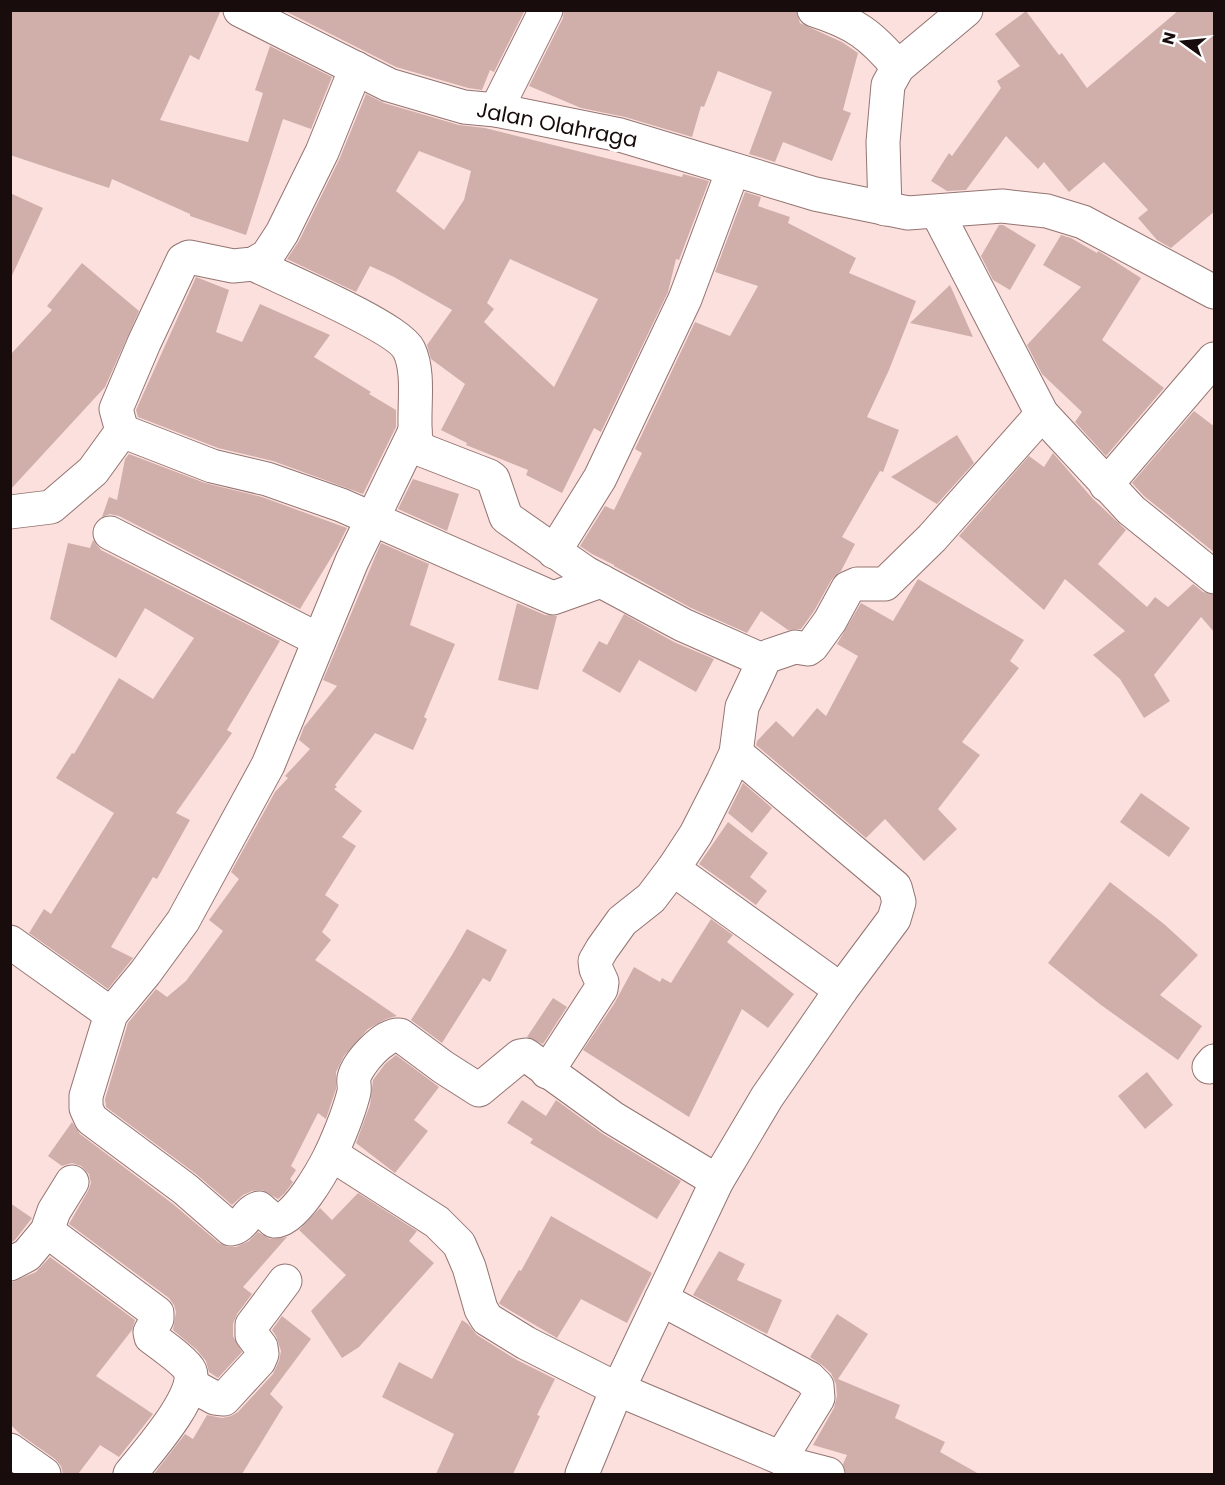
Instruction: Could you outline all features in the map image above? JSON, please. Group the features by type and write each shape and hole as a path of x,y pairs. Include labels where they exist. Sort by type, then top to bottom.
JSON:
{"street":[{"name":"Jalan Olahraga","path":"240,10 389,85 464,107 496,110 620,135 815,194 885,209 908,213 1002,206 1047,211 1083,222 1215,292"},
{"path":"496,110 546,10"},
{"path":"814,10 854,26 876,42 898,67"},
{"path":"885,209 884,120 888,85 898,67 966,10"},
{"path":"123,430 116,409 183,260 189,257 233,266 253,264 267,256 282,233 322,152 356,68"},
{"path":"554,552 600,478 685,299 733,170"},
{"path":"937,212 966,273 1042,414 1131,510 1215,577"},
{"path":"253,264 394,334 408,348 414,365 416,441 422,450 493,479 506,517 554,552 601,581 683,625 760,659 795,647 808,649 830,621 848,588 856,584 885,584 932,538 1042,414"},
{"path":"1106,484 1215,359"},
{"path":"10,512 51,507 93,471 123,430"},
{"path":"123,430 213,465 267,479 372,518 554,598 601,581"},
{"path":"415,430 372,518 268,765 183,921 111,1014 86,1096 88,1113 91,1119 185,1189 231,1229 242,1225 251,1211 259,1208 274,1221 280,1221 296,1208 317,1180 332,1154 352,1099 354,1076 374,1048 390,1035 400,1035 479,1090 523,1054 613,1118 717,1181"},
{"path":"110,533 319,640"},
{"path":"548,1072 601,989 602,982 595,961 602,949 622,921 651,898 673,869 700,826 736,753 742,707 762,664 760,659"},
{"path":"582,1474 617,1389 717,1181 767,1097 841,990 894,919 899,902 895,887 736,753"},
{"path":"673,869 841,990"},
{"path":"10,942 111,1014"},
{"path":"332,1154 437,1222 459,1244 469,1267 481,1309 487,1320 526,1343 617,1389 789,1466 828,1474"},
{"path":"10,1264 27,1255 47,1231 54,1211 72,1182"},
{"path":"47,1231 156,1313 157,1319 150,1332 151,1337 190,1369 192,1379 186,1399 130,1474"},
{"path":"191,1385 214,1398 224,1399 245,1378 262,1354 261,1347 252,1335 252,1325 285,1281"},
{"path":"661,1299 809,1378 817,1386 818,1398 789,1466"},
{"path":"10,1450 44,1474"}],"building":[{"path":"10,10 221,10 199,60 190,55 160,120 248,142 263,93 255,90 270,46 332,77 311,129 283,119 246,235 190,216 190,214 112,179 109,188 10,155"},
{"path":"283,10 525,10 494,72 490,70 482,90 396,67"},
{"path":"564,10 796,10 800,23 842,42 858,53 843,110 851,113 832,161 783,142 775,162 749,154 772,92 718,71 704,107 701,106 692,137 625,117 581,108 529,86 563,18"},
{"path":"1179,10 1215,10 1215,211 1171,248 1157,240 1138,218 1148,210 1104,162 1069,192 1044,162 1038,169 1006,136 966,190 947,191 931,181 949,153 952,156 1001,88 997,81 1020,66 995,34 1026,11 1059,55 1062,53 1087,88"},
{"path":"366,94 384,103 459,125 485,128 682,177 683,174 709,181 679,260 676,259 668,292 601,432 594,428 562,493 526,475 528,470 466,445 467,443 441,430 465,384 431,359 427,345 452,310 370,266 356,292 287,259 299,241 339,160","holes":["419,151 471,171 464,200 444,230 396,191","510,259 598,299 554,387 484,322 494,309 487,303"]},
{"path":"745,192 761,197 758,206 790,217 788,223 856,258 849,273 916,301 889,370 867,417 899,430 883,472 880,471 842,537 855,544 841,571 832,579 801,629 788,630 761,611 747,633 691,608 580,546 605,506 614,510 642,453 635,449 695,322 730,336 758,286 715,272"},
{"path":"10,193 43,208 10,280"},
{"path":"999,225 1003,225 1036,245 1010,290 993,280 981,256"},
{"path":"1061,235 1097,253 1098,251 1141,278 1102,340 1164,388 1106,456 1075,422 1082,412 1042,374 1027,345 1081,287 1043,265"},
{"path":"82,263 139,311 105,387 10,490 10,355 52,310 47,306"},
{"path":"196,277 229,290 216,332 242,342 260,304 330,335 314,357 396,410 396,427 363,494 273,461 218,448 138,417 136,410"},
{"path":"950,285 973,337 910,323"},
{"path":"1194,411 1215,427 1215,553 1144,496 1132,483"},
{"path":"957,435 974,463 937,504 891,477"},
{"path":"1053,453 1093,499 1126,530 1098,564 1147,607 1155,597 1168,607 1193,584 1203,592 1215,595 1215,633 1201,617 1154,675 1170,701 1144,718 1120,679 1093,655 1125,631 1065,579 1044,610 959,536 1029,456 1044,467"},
{"path":"129,454 205,483 262,497 347,528 300,609 119,516 110,514 102,517 109,497 117,500 125,459"},
{"path":"413,479 459,494 447,531 398,509"},
{"path":"93,540 101,550 280,641 227,730 232,733 176,813 190,820 157,879 153,877 111,947 133,958 108,989 29,933 44,909 51,914 114,813 56,778 72,753 74,754 119,678 153,699 194,638 145,608 116,658 50,619 68,543 90,548"},
{"path":"381,543 429,564 410,625 455,644 424,717 427,719 413,750 375,733 335,785 337,787 334,789 362,811 342,837 356,846 325,895 339,905 322,932 331,940 315,960 397,1016 368,1029 344,1056 336,1072 336,1089 326,1119 318,1113 291,1166 296,1170 290,1179 293,1182 285,1193 278,1199 262,1190 252,1191 243,1195 232,1205 196,1174 106,1107 105,1099 128,1023 156,989 167,997 186,981 223,931 209,920 239,879 231,872 275,792 288,778 285,776 310,749 299,740 304,727 337,686 323,680"},
{"path":"918,579 1024,640 1010,661 1019,668 962,742 980,755 938,809 957,829 924,861 885,819 866,838 756,745 776,721 793,737 817,708 826,716 858,656 837,644 861,603 893,621"},
{"path":"517,603 545,615 557,616 538,690 498,680"},
{"path":"624,614 674,642 714,659 696,692 639,660 620,693 582,671 599,641 607,645"},
{"path":"743,783 772,808 752,833 728,813"},
{"path":"1141,793 1190,828 1169,857 1120,822"},
{"path":"728,822 768,853 750,877 767,891 756,905 699,864"},
{"path":"1110,882 1164,924 1198,955 1160,995 1202,1026 1178,1060 1101,1005 1048,963"},
{"path":"711,919 733,935 727,942 794,994 768,1028 742,1009 689,1117 583,1050 614,1004 634,967 660,982 662,978 671,983"},
{"path":"467,929 507,950 490,982 483,978 442,1043 411,1020"},
{"path":"553,998 567,1007 543,1044 527,1037"},
{"path":"396,1055 439,1087 414,1120 428,1131 395,1173 356,1143 370,1105 373,1080 385,1064"},
{"path":"1147,1072 1173,1105 1145,1129 1118,1096"},
{"path":"522,1100 546,1116 556,1100 603,1134 681,1181 657,1219 530,1143 533,1139 507,1123"},
{"path":"72,1122 80,1134 173,1204 219,1243 228,1247 236,1247 249,1241 258,1232 270,1239 287,1237 243,1287 252,1294 237,1314 233,1324 233,1336 242,1352 218,1378 209,1372 206,1361 197,1350 173,1330 176,1312 169,1298 69,1224 88,1191 91,1183 89,1174 81,1166 72,1163 62,1166 48,1156"},
{"path":"358,1193 417,1231 409,1241 434,1263 359,1347 342,1358 311,1311 346,1275 299,1230 320,1208 332,1220"},
{"path":"10,1203 32,1218 10,1243"},
{"path":"551,1216 652,1273 627,1323 581,1299 557,1338 499,1303 519,1270 521,1271"},
{"path":"719,1251 745,1264 737,1280 782,1300 767,1334 693,1295"},
{"path":"50,1257 135,1320 132,1330 96,1376 153,1414 119,1457 100,1445 78,1474 63,1474 61,1466 55,1459 21,1435 10,1424 10,1283 36,1272"},
{"path":"837,1314 868,1334 838,1379 900,1405 895,1418 945,1442 940,1452 979,1474 846,1474 843,1464 847,1455 813,1445 834,1408 837,1396 836,1384 831,1373 810,1357"},
{"path":"282,1316 311,1339 270,1394 283,1407 242,1474 154,1474 185,1434 193,1439 207,1415 222,1418 238,1412 273,1374 281,1351 272,1330"},
{"path":"462,1320 477,1335 517,1360 555,1379 537,1415 540,1416 513,1474 436,1474 454,1434 382,1397 399,1362 432,1379"}]}
